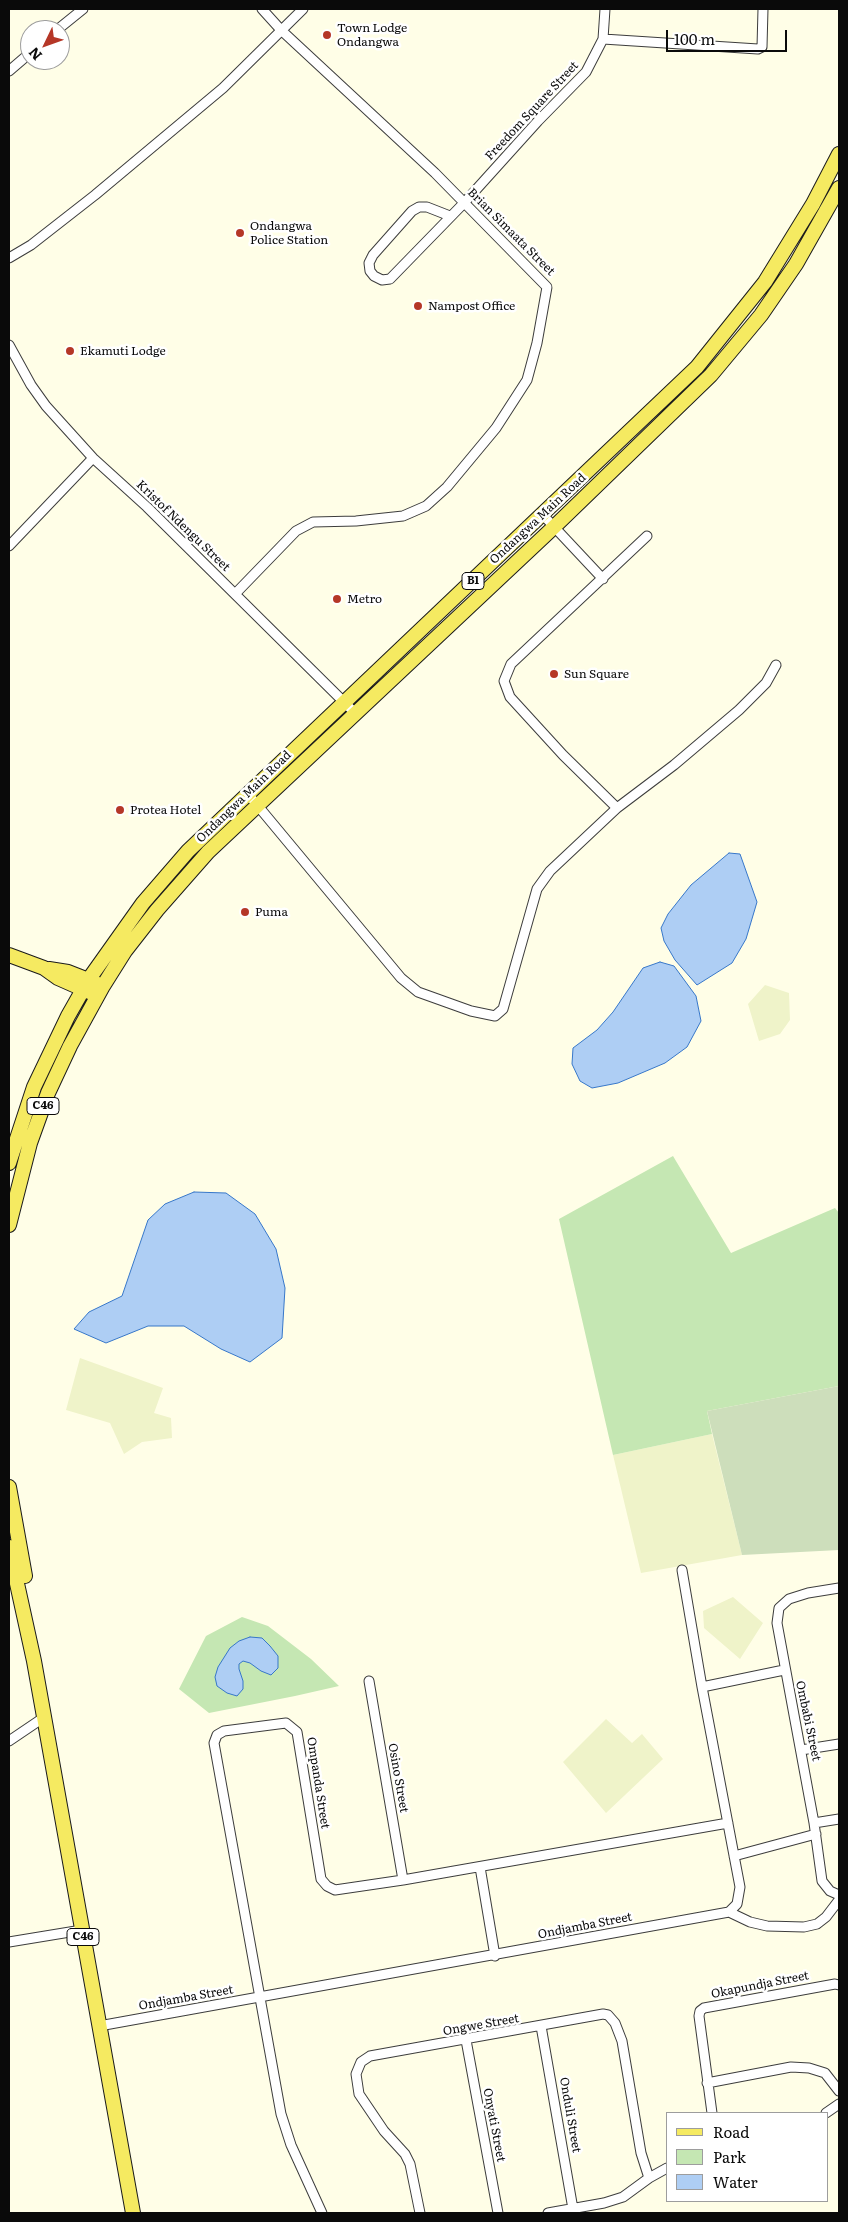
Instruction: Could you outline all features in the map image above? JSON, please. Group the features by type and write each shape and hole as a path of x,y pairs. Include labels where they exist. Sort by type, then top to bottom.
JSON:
{"main road":[{"name":"Ondangwa Main Road","path":"86,984 119,935 188,851 669,395 718,343 765,282 814,204 839,154"},
{"name":"Ondangwa Main Road","path":"100,991 125,952 179,884 258,805 554,528 704,382 761,315 796,264 839,188"},
{"path":"9,955 44,968 68,972 100,991"},
{"name":"C46","path":"9,1163 34,1087 52,1048 86,984"},
{"name":"C46","path":"9,1225 30,1143 48,1093 70,1046 100,991"},
{"name":"C46","path":"9,1487 12,1543 133,2213"}],"street":[{"path":"69,20 83,9"},
{"name":"Brian Simaata Street","path":"235,594 296,531 313,522 356,521 402,516 426,506 447,487 496,428 527,380 537,342 547,287 464,203 370,112 281,30 262,9"},
{"path":"9,258 31,244 95,195 223,88 302,9"},
{"name":"Freedom Square Street","path":"450,216 427,207 419,207 412,211 368,263 370,271 374,276 382,280 390,279 464,203 538,121 586,72 602,39 605,9"},
{"path":"602,39 758,49 762,47 763,9"},
{"path":"9,71 20,62"},
{"path":"9,252 31,244"},
{"name":"Kristof Ndengu Street","path":"9,345 31,385 46,406 93,458 147,507 355,713"},
{"path":"9,546 93,458"},
{"path":"542,515 603,579"},
{"path":"617,808 510,697 504,681 511,664 647,536"},
{"path":"248,794 401,978 418,992 471,1011 495,1016 503,1009 537,889 550,871 617,808 674,765 739,710 766,683 776,664"},
{"path":"682,1570 740,1887 737,1904 730,1912 750,1922 767,1926 804,1927 817,1924 826,1918 839,1900"},
{"name":"Ombabi Street","path":"839,1588 808,1593 789,1599 779,1608 777,1623 784,1670 816,1834 822,1881 830,1891 839,1896"},
{"path":"702,1687 784,1670"},
{"name":"Osino Street","path":"368,1681 402,1880"},
{"path":"9,1741 44,1718"},
{"name":"Ompanda Street","path":"322,2213 286,2130 259,1998 214,1743 217,1735 224,1731 286,1723 297,1732 322,1879 335,1890 480,1867 728,1823"},
{"path":"801,1750 839,1744"},
{"path":"814,1823 839,1819"},
{"path":"734,1856 816,1834"},
{"path":"480,1867 495,1956"},
{"name":"Ondjamba Street","path":"99,2026 495,1956 730,1912"},
{"path":"9,1942 82,1930"},
{"name":"Okapundja Street","path":"712,2112 698,2016 700,2011 704,2008 835,1984 839,1985"},
{"name":"Ongwe Street","path":"420,2213 410,2164 405,2154 384,2132 359,2094 356,2086 357,2068 365,2058 603,2014 608,2015 615,2022 622,2041 641,2153 649,2178"},
{"name":"Onduli Street","path":"541,2026 573,2209"},
{"name":"Onyati Street","path":"466,2040 498,2213"},
{"path":"708,2083 791,2067 809,2068 825,2073 839,2091"},
{"path":"827,2112 839,2104"},
{"path":"548,2213 623,2197 649,2178 666,2169"}],"green space":[{"path":"765,985 789,993 790,1020 780,1034 759,1041 748,1004"},
{"path":"673,1156 731,1253 835,1208 839,1213 839,1386 707,1411 712,1434 613,1455 559,1219"},
{"path":"80,1358 163,1388 154,1413 171,1418 172,1438 142,1442 124,1454 110,1423 66,1410"},
{"path":"839,1386 839,1550 742,1555 707,1411"},
{"path":"712,1434 742,1555 641,1573 613,1455"},
{"path":"733,1597 763,1623 740,1659 704,1628 703,1611"},
{"path":"242,1617 268,1626 311,1659 339,1686 209,1713 179,1689 206,1636"},
{"path":"606,1719 632,1743 642,1734 663,1759 606,1813 563,1762"}],"water":[{"path":"729,853 740,854 757,902 746,939 732,963 697,985 675,960 664,941 661,928 668,914 691,885"},
{"path":"660,962 674,966 696,996 701,1021 687,1047 665,1063 618,1083 592,1088 580,1081 572,1064 573,1048 597,1030 613,1012 643,968"},
{"path":"194,1192 226,1193 255,1214 276,1249 285,1288 282,1338 250,1362 221,1349 184,1326 148,1326 106,1343 74,1329 89,1312 122,1296 148,1220 165,1204"},
{"path":"250,1637 262,1638 270,1646 278,1656 278,1668 271,1675 243,1661 239,1664 239,1669 243,1681 243,1689 237,1696 227,1693 217,1686 215,1677 218,1667 230,1648 239,1641"}],"place":[{"name":"Town Lodge Ondangwa","path":"327,35"},
{"name":"Ondangwa Police Station","path":"240,233"},
{"name":"Nampost Office","path":"418,306"},
{"name":"Ekamuti Lodge","path":"70,351"},
{"name":"Metro","path":"337,599"},
{"name":"Sun Square","path":"554,674"},
{"name":"Protea Hotel","path":"120,810"},
{"name":"Puma","path":"245,912"}]}
